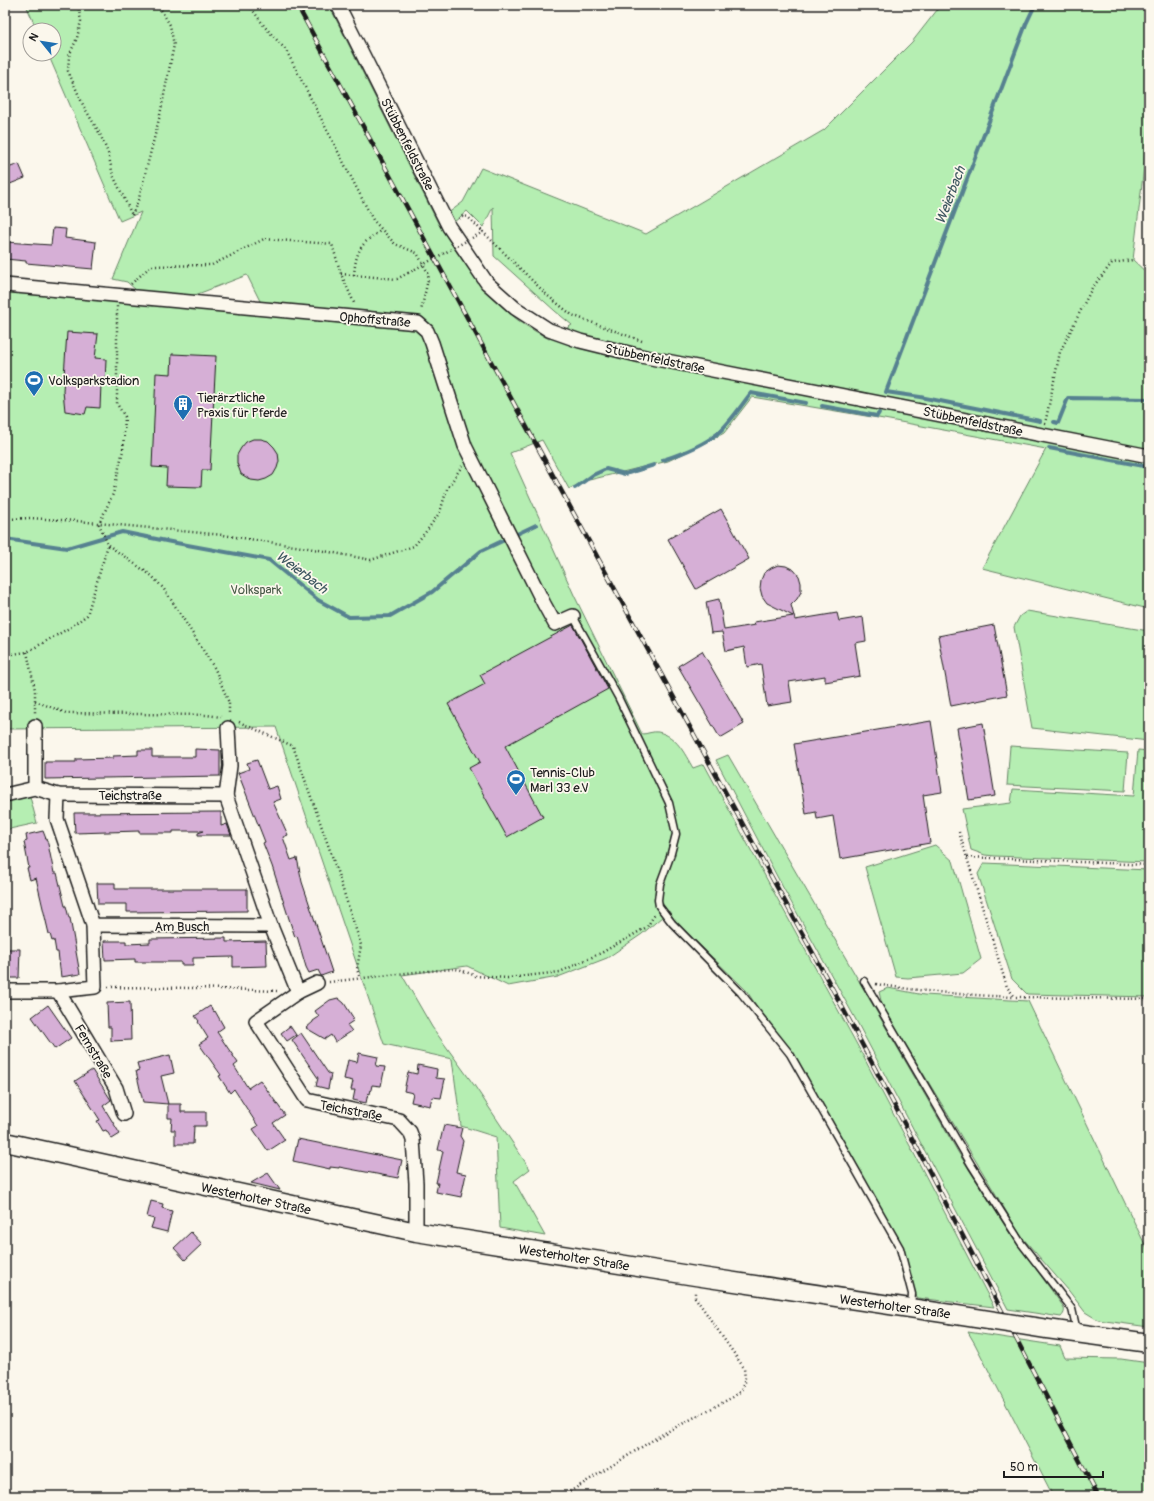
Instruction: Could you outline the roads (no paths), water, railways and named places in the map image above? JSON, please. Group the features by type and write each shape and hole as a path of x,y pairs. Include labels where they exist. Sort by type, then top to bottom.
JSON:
{"main road":[{"name":"Westerholter Straße","path":"5,1142 416,1232 695,1276 1149,1343"}],"street":[{"name":"Stübbenfeldstraße","path":"338,5 449,227 487,283 515,308 549,330 580,341 641,356 1149,456"},
{"name":"Ophoffstraße","path":"5,285 195,304 418,323 427,331 432,343 465,446 470,453 544,604 555,624 573,616"},
{"path":"229,723 230,766 226,796 271,926 298,992"},
{"path":"5,795 35,788 35,726"},
{"name":"Teichstraße","path":"35,788 58,795 226,796"},
{"path":"5,991 58,991 95,987 93,925 57,819 58,795"},
{"name":"Am Busch","path":"93,925 271,926"},
{"name":"Teichstraße","path":"317,983 298,992 256,1021 307,1100 399,1120 410,1132 413,1140 416,1183 416,1232"},
{"name":"Femstraße","path":"58,991 116,1088 124,1114"}],"lane":[{"path":"573,616 618,697 669,803 676,834 670,857 660,884 658,900 660,906 672,923 741,993 790,1054 900,1248 912,1294 911,1308"},
{"path":"864,981 972,1166 1017,1236 1072,1309 1077,1332"}],"waterway":[{"name":"Weierbach","path":"1035,5 1026,24 886,392 920,397 1040,421"},
{"name":"Weierbach","path":"663,460 698,446 717,434 731,420 751,393 806,403"},
{"path":"1054,422 1058,423 1068,398 1149,399"},
{"name":"Weierbach","path":"822,406 877,416 879,413"},
{"path":"1049,448 1149,467"},
{"name":"Weierbach","path":"575,488 593,475 606,469 625,474 654,465"},
{"name":"Weierbach","path":"5,539 67,548 122,532 269,560 318,600 349,617 390,616 432,592 481,551 536,525"}],"railway":[{"path":"297,5 839,1001 1098,1496"}],"place":[{"name":"Volksparkstadion","path":"34,397"},
{"name":"Tierärztliche Praxis für Pferde","path":"183,421"},
{"name":"Tennis-Club Marl 33 e.V","path":"516,796"}],"park label":[{"name":"Volkspark","path":"256,589"}]}
